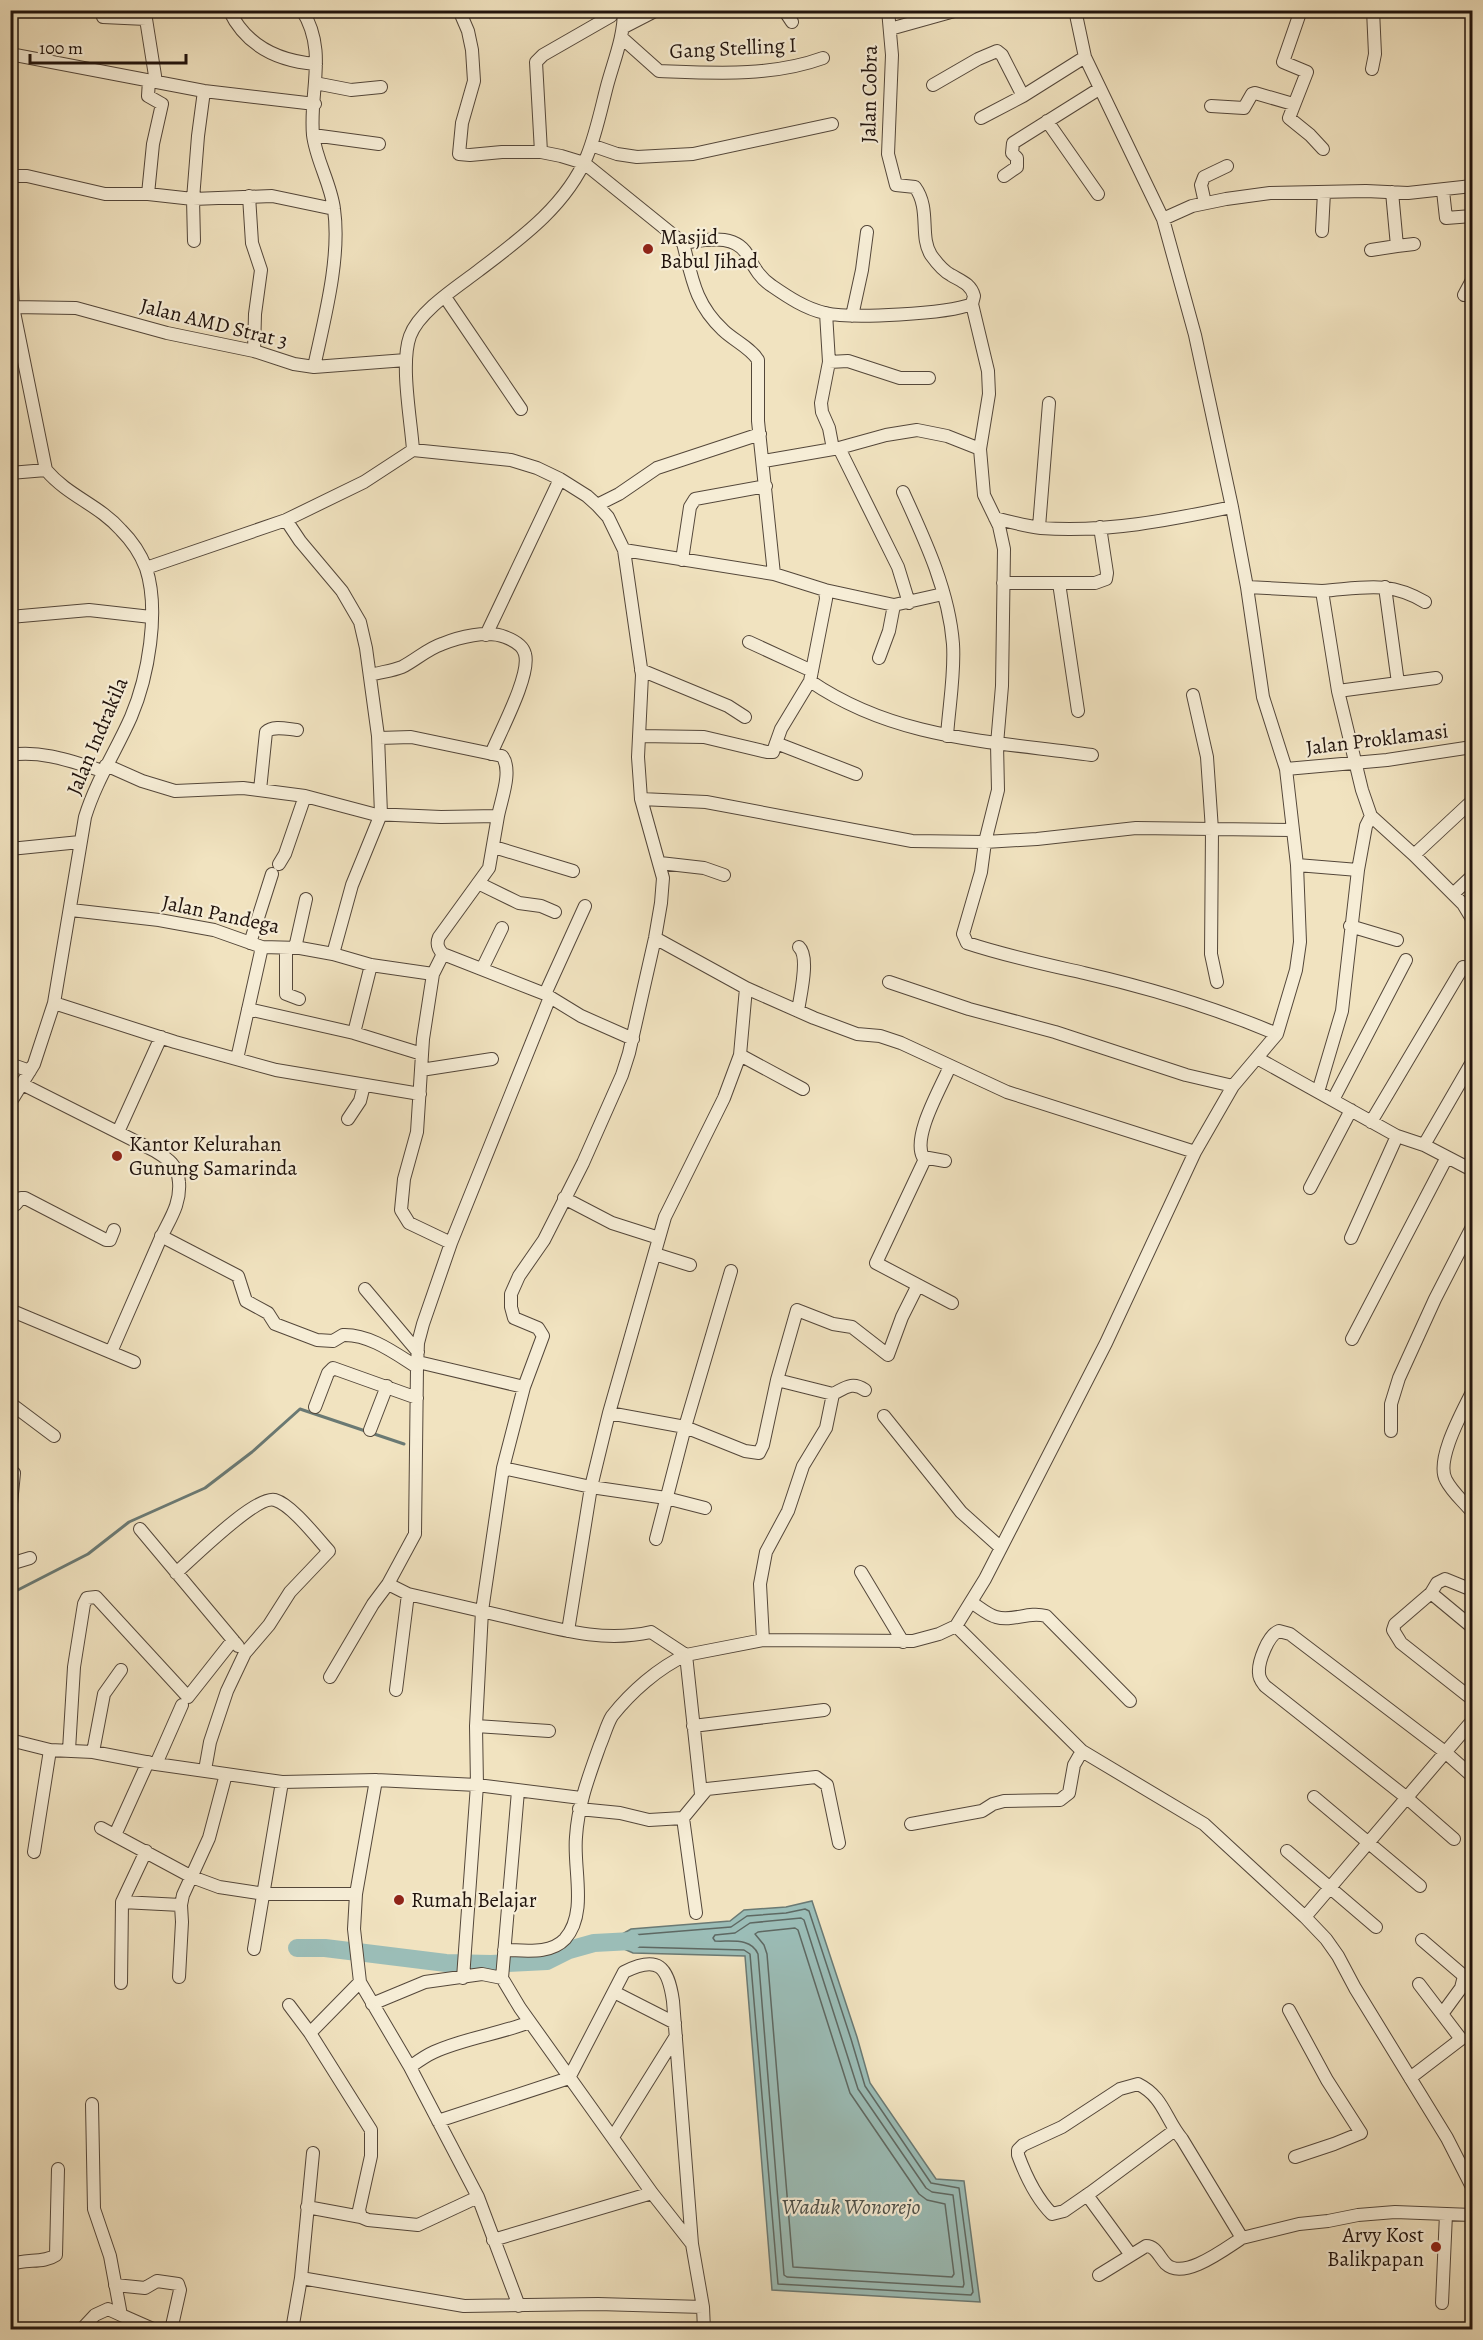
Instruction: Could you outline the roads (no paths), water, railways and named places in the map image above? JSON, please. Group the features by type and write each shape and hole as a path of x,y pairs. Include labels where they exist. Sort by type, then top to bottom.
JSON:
{"street":[{"path":"10,22 11,10"},
{"path":"100,10 103,17 146,19 153,81 148,96 162,104 153,144 147,195"},
{"path":"229,10 237,25 252,42 264,50 289,60 316,64"},
{"path":"302,10 311,24 314,35 316,64 313,135 334,209 331,283 314,367"},
{"path":"459,10 468,31 474,81 462,123 459,154 541,152 584,164 683,243 694,288 703,308 721,329 758,360 760,434 774,574"},
{"path":"413,450 406,360 409,338 416,325 445,297 537,224 564,196 584,164 591,145 623,32 624,10"},
{"path":"623,32 657,10"},
{"path":"784,10 792,22"},
{"name":"Jalan Cobra","path":"888,10 892,55 887,132 888,154 896,185 915,187 922,197 929,252 944,270 967,284 973,292 972,304"},
{"path":"890,29 958,10"},
{"path":"504,1952 544,1950 563,1941 573,1927 577,1914 575,1838 580,1803 611,1718 634,1692 676,1660 686,1655 764,1640 903,1642 939,1634 956,1626 971,1602 1106,1343 1195,1152 1233,1086 1277,1034 1296,970 1300,942 1297,865 1286,769 1263,697 1247,587 1232,507 1195,335 1163,219 1085,57 1075,10"},
{"path":"1301,10 1283,60 1284,64 1307,72 1289,115 1290,121 1310,135 1323,149"},
{"path":"1372,69 1376,54 1373,10"},
{"path":"541,152 536,62 543,55 608,13 623,32"},
{"name":"Gang Stelling I","path":"623,32 659,71 710,72 778,69 800,67 823,58"},
{"path":"933,85 978,59 998,51 1023,96"},
{"path":"10,54 204,91 315,104"},
{"path":"981,118 1023,96 1085,57"},
{"path":"315,83 351,90 381,87"},
{"path":"1004,176 1017,167 1017,158 1012,153 1013,143 1099,89"},
{"path":"194,241 193,199 204,91"},
{"path":"1211,105 1244,108 1252,94 1255,93 1293,104"},
{"path":"1047,121 1098,194"},
{"path":"591,145 617,154 638,157 693,154 832,124"},
{"path":"313,135 379,144"},
{"path":"1205,203 1202,180 1227,166"},
{"path":"10,176 27,177 105,194 193,199 249,196 291,199 334,209"},
{"path":"1163,219 1192,206 1270,193 1392,192 1408,194 1473,186"},
{"path":"1443,191 1446,218 1473,216"},
{"path":"1322,231 1324,192"},
{"path":"1392,192 1397,246"},
{"path":"249,196 252,243 261,270 255,314 254,351"},
{"path":"852,315 862,270 867,232"},
{"path":"683,243 714,239 735,243 742,248 757,272 770,285 807,307 826,313 852,315 910,313 972,304 988,371 989,394 980,449 984,499 1004,541 1002,686 997,744 998,790 985,842 981,872 963,934 967,944 1033,963 1154,992 1248,1021 1277,1034"},
{"path":"10,240 13,310 46,470 10,473"},
{"path":"1371,250 1414,244"},
{"path":"1464,295 1473,280"},
{"path":"445,297 521,409"},
{"name":"Jalan AMD Strat 3","path":"13,310 76,308 166,333 254,351 294,364 314,367 406,360"},
{"path":"826,313 829,362 821,403 822,412 836,448 898,567 909,603"},
{"path":"829,362 848,361 900,378 929,378"},
{"path":"1039,527 1049,403"},
{"path":"764,460 836,448 886,435 917,430 947,436 980,449"},
{"path":"597,505 619,494 657,468 760,434"},
{"path":"146,568 286,520 364,482 413,450 511,460 537,468 560,479 597,505 608,517 624,550 641,670 638,757 641,799 663,878 655,938 633,1039 622,1075 583,1163 544,1240 519,1276 510,1297 514,1318 538,1329 543,1336 524,1387 503,1468 482,1611 477,1785 463,1977"},
{"name":"Jalan Indrakila","path":"10,1103 30,1071 44,1038 54,1002 71,910 80,842 92,796 139,696 150,642 152,617 146,568 122,530 102,513 58,484 46,470"},
{"path":"486,635 560,479"},
{"path":"682,560 690,507 695,499 766,486"},
{"path":"903,492 931,552 943,594 953,645 947,736"},
{"path":"995,518 1039,527 1100,527 1171,520 1232,507"},
{"path":"286,520 351,604 360,622 371,675 379,738 381,814 352,885 333,954"},
{"path":"1003,583 1095,583 1106,579 1100,527"},
{"path":"624,550 774,574 825,590 894,605 943,594"},
{"path":"1059,583 1078,711"},
{"path":"1247,587 1322,591 1397,588 1425,602"},
{"path":"1385,587 1398,683"},
{"path":"639,736 704,736 773,753 781,729 811,676 826,599 825,590"},
{"path":"1322,591 1338,691 1355,763 1371,816 1463,904 1473,919"},
{"path":"879,658 889,631 894,605"},
{"path":"10,617 89,610 152,617"},
{"path":"371,675 403,666 445,642 500,635 518,644 525,653 523,681 491,754"},
{"path":"748,642 811,676 834,698 869,714 916,730 997,744 1092,755"},
{"path":"641,670 728,706 745,717"},
{"path":"1338,691 1436,678"},
{"path":"1193,696 1207,757 1212,830 1211,954 1217,982"},
{"path":"260,790 266,732 275,728 297,730"},
{"path":"379,738 411,737 502,756 506,764 489,868 439,937 437,944 439,950 443,954 547,995 581,1016 633,1039"},
{"path":"776,744 856,774"},
{"name":"Jalan Proklamasi","path":"1286,769 1355,763 1473,747"},
{"path":"10,756 24,753 38,754 104,768 175,791 243,788 305,796 373,814 441,817 498,816"},
{"path":"249,943 275,869 285,854 305,796"},
{"path":"641,799 705,802 912,842 1037,839 1136,828 1293,830"},
{"path":"1414,855 1473,801"},
{"path":"1318,1092 1342,1011 1358,870 1366,826 1371,816"},
{"path":"10,849 80,842"},
{"path":"494,847 573,871"},
{"path":"660,863 705,868 724,875"},
{"path":"1297,865 1358,870"},
{"path":"1453,894 1473,876"},
{"path":"478,883 519,903 541,906 555,912"},
{"path":"299,999 286,994 291,948 306,899"},
{"path":"330,1677 373,1604 388,1584 415,1534 418,1360 423,1324 547,995 585,906"},
{"name":"Jalan Pandega","path":"71,910 159,920 214,930 262,946 333,954 371,965 433,974"},
{"path":"1350,926 1397,940"},
{"path":"482,969 502,928"},
{"path":"655,938 746,988 798,1011 857,1034 880,1036 901,1042 1007,1092 1195,1152"},
{"path":"237,1059 262,946"},
{"path":"798,1011 805,960 799,947"},
{"path":"443,954 433,974 422,1053 417,1132 404,1179 401,1210 409,1223 452,1243"},
{"path":"1333,1100 1406,960"},
{"path":"354,1033 371,965"},
{"path":"1371,1122 1463,967"},
{"path":"889,982 969,1009 1055,1032 1186,1075 1233,1086"},
{"path":"568,1631 591,1487 609,1413 665,1217 724,1098 740,1055 746,988"},
{"path":"54,1002 161,1037 276,1070 420,1094"},
{"path":"248,1009 354,1033 422,1053"},
{"path":"118,1132 161,1037"},
{"path":"740,1055 803,1089"},
{"path":"1257,1058 1397,1136 1472,1169"},
{"path":"421,1070 492,1059"},
{"path":"1424,1146 1473,1062"},
{"path":"10,1064 30,1071"},
{"path":"925,1159 920,1150 920,1140 950,1066"},
{"path":"22,1084 155,1151 169,1159 176,1167 179,1182 174,1214 161,1236 111,1352"},
{"path":"348,1119 360,1101 364,1084"},
{"path":"1310,1188 1351,1110"},
{"path":"1351,1238 1397,1136"},
{"path":"1352,1339 1447,1157"},
{"path":"925,1159 945,1161"},
{"path":"925,1159 876,1263 952,1303"},
{"path":"10,1204 15,1205 21,1198 26,1198 106,1240 110,1240 114,1230"},
{"path":"564,1198 612,1223 659,1238"},
{"path":"1391,1431 1391,1404 1403,1368 1435,1299 1473,1227"},
{"path":"161,1236 238,1276 246,1301 268,1313 275,1324 327,1342 343,1335 357,1336 418,1360 524,1387"},
{"path":"655,1254 690,1265"},
{"path":"656,1539 685,1427 731,1271"},
{"path":"609,1413 685,1427 745,1450 759,1453 763,1445 777,1380 797,1310 833,1324 852,1327 888,1355 902,1317 918,1285"},
{"path":"365,1289 418,1360"},
{"path":"10,1310 134,1362"},
{"path":"315,1407 328,1373 333,1368 417,1398"},
{"path":"777,1380 833,1394 852,1385 858,1385 865,1390"},
{"path":"370,1430 387,1386"},
{"path":"1473,1392 1446,1450 1443,1464 1444,1478 1473,1512"},
{"path":"764,1640 760,1584 766,1552 789,1511 803,1466 826,1428 833,1394"},
{"path":"10,1403 54,1436"},
{"path":"1464,1410 1473,1420"},
{"path":"884,1416 961,1512 1000,1547"},
{"path":"503,1468 591,1487 666,1498 705,1508"},
{"path":"10,1514 14,1473"},
{"path":"176,1573 241,1516 269,1499 277,1500 301,1519 329,1551 290,1592 270,1625 245,1653 227,1691 213,1732 205,1770"},
{"path":"140,1529 245,1653"},
{"path":"10,1564 30,1558"},
{"path":"861,1572 903,1642"},
{"path":"1473,1590 1444,1579 1395,1624 1393,1630 1401,1643 1473,1699"},
{"path":"388,1584 408,1594 568,1631 604,1637 630,1637 651,1632 686,1655"},
{"path":"1431,1593 1473,1627"},
{"path":"396,1690 408,1594"},
{"path":"69,1750 74,1667 84,1604 87,1598 96,1598 188,1697 233,1640"},
{"path":"971,1602 994,1617 1006,1618 1035,1613 1046,1616 1130,1701"},
{"path":"956,1626 1082,1751 1204,1824 1305,1917 1338,1956 1354,1988 1447,2138 1473,2187"},
{"path":"1454,1839 1407,1798 1265,1686 1258,1670 1269,1638 1279,1631 1290,1634 1446,1752 1473,1776"},
{"path":"686,1655 701,1794"},
{"path":"93,1752 104,1694 121,1670"},
{"path":"115,1835 182,1705"},
{"path":"693,1726 824,1710"},
{"path":"1305,1917 1473,1721"},
{"path":"477,1726 549,1731"},
{"path":"10,1740 50,1750 93,1752 282,1782 376,1780 477,1785 580,1803 649,1820 683,1818"},
{"path":"34,1852 50,1750"},
{"path":"911,1824 982,1811 993,1804 1004,1801 1060,1800 1070,1793 1074,1765 1082,1751"},
{"path":"179,1977 183,1922 181,1905 209,1838 226,1774"},
{"path":"696,1913 683,1818 701,1794 710,1788 816,1777 827,1785 839,1843"},
{"path":"376,1780 356,1894 354,1929 360,1982 410,2067 477,2197 519,2306"},
{"path":"254,1950 282,1782"},
{"path":"518,1791 503,1976 530,2022 569,2078 692,2244"},
{"path":"1314,1797 1420,1886"},
{"path":"100,1828 192,1876 219,1887 265,1894 356,1894"},
{"path":"121,1983 122,1902 146,1851"},
{"path":"1287,1851 1376,1927"},
{"path":"122,1902 181,1905"},
{"path":"1422,1940 1464,1976 1461,1988 1442,2014"},
{"path":"438,2121 569,2078 624,1972 638,1965 654,1964 664,1971 670,1981 675,2023 692,2244 704,2307 704,2330"},
{"path":"372,2004 415,1984 482,1974 503,1976"},
{"path":"310,2033 360,1982"},
{"path":"1410,2078 1461,2039 1419,1984"},
{"path":"614,1992 675,2023"},
{"path":"289,2005 310,2033 371,2130 371,2156 359,2210 361,2217"},
{"path":"1289,2010 1327,2080 1361,2133 1295,2157"},
{"path":"410,2067 432,2053 451,2045 506,2031 530,2022"},
{"path":"614,2137 675,2036"},
{"path":"1175,2130 1064,2211 1052,2214 1034,2189 1018,2150 1023,2145 1062,2127 1120,2089 1135,2084 1142,2086 1159,2099 1175,2130 1242,2238"},
{"path":"92,2104 94,2209 110,2256 121,2315"},
{"path":"292,2330 301,2278 313,2153"},
{"path":"10,2265 20,2261 50,2259 56,2255 58,2169"},
{"path":"493,2240 652,2193"},
{"path":"1087,2195 1131,2255"},
{"path":"307,2206 368,2220 418,2225 477,2197"},
{"path":"1099,2275 1149,2246 1170,2266 1190,2267 1242,2238 1299,2224 1395,2212 1473,2215"},
{"path":"1442,2303 1446,2214"},
{"path":"301,2278 464,2306 598,2304 704,2307"},
{"path":"115,2285 145,2288 157,2281 178,2284 180,2290 171,2330"},
{"path":"81,2330 95,2315 108,2309 155,2330"}],"water":[{"name":"Waduk Wonorejo","path":"812,1901 870,2083 936,2179 964,2181 980,2302 772,2290 745,1956 633,1953 608,1942 631,1929 730,1921 744,1910 786,1907"}],"waterway":[{"path":"10,1594 88,1554 129,1522 205,1488 252,1452 300,1409 404,1444"},
{"path":"297,1948 325,1948 446,1963 491,1964 547,1961 569,1950 594,1943 632,1941"}],"place":[{"name":"Masjid Babul Jihad","path":"648,249"},
{"name":"Kantor Kelurahan Gunung Samarinda","path":"117,1156"},
{"name":"Rumah Belajar","path":"399,1900"},
{"name":"Arvy Kost Balikpapan","path":"1436,2247"}]}
